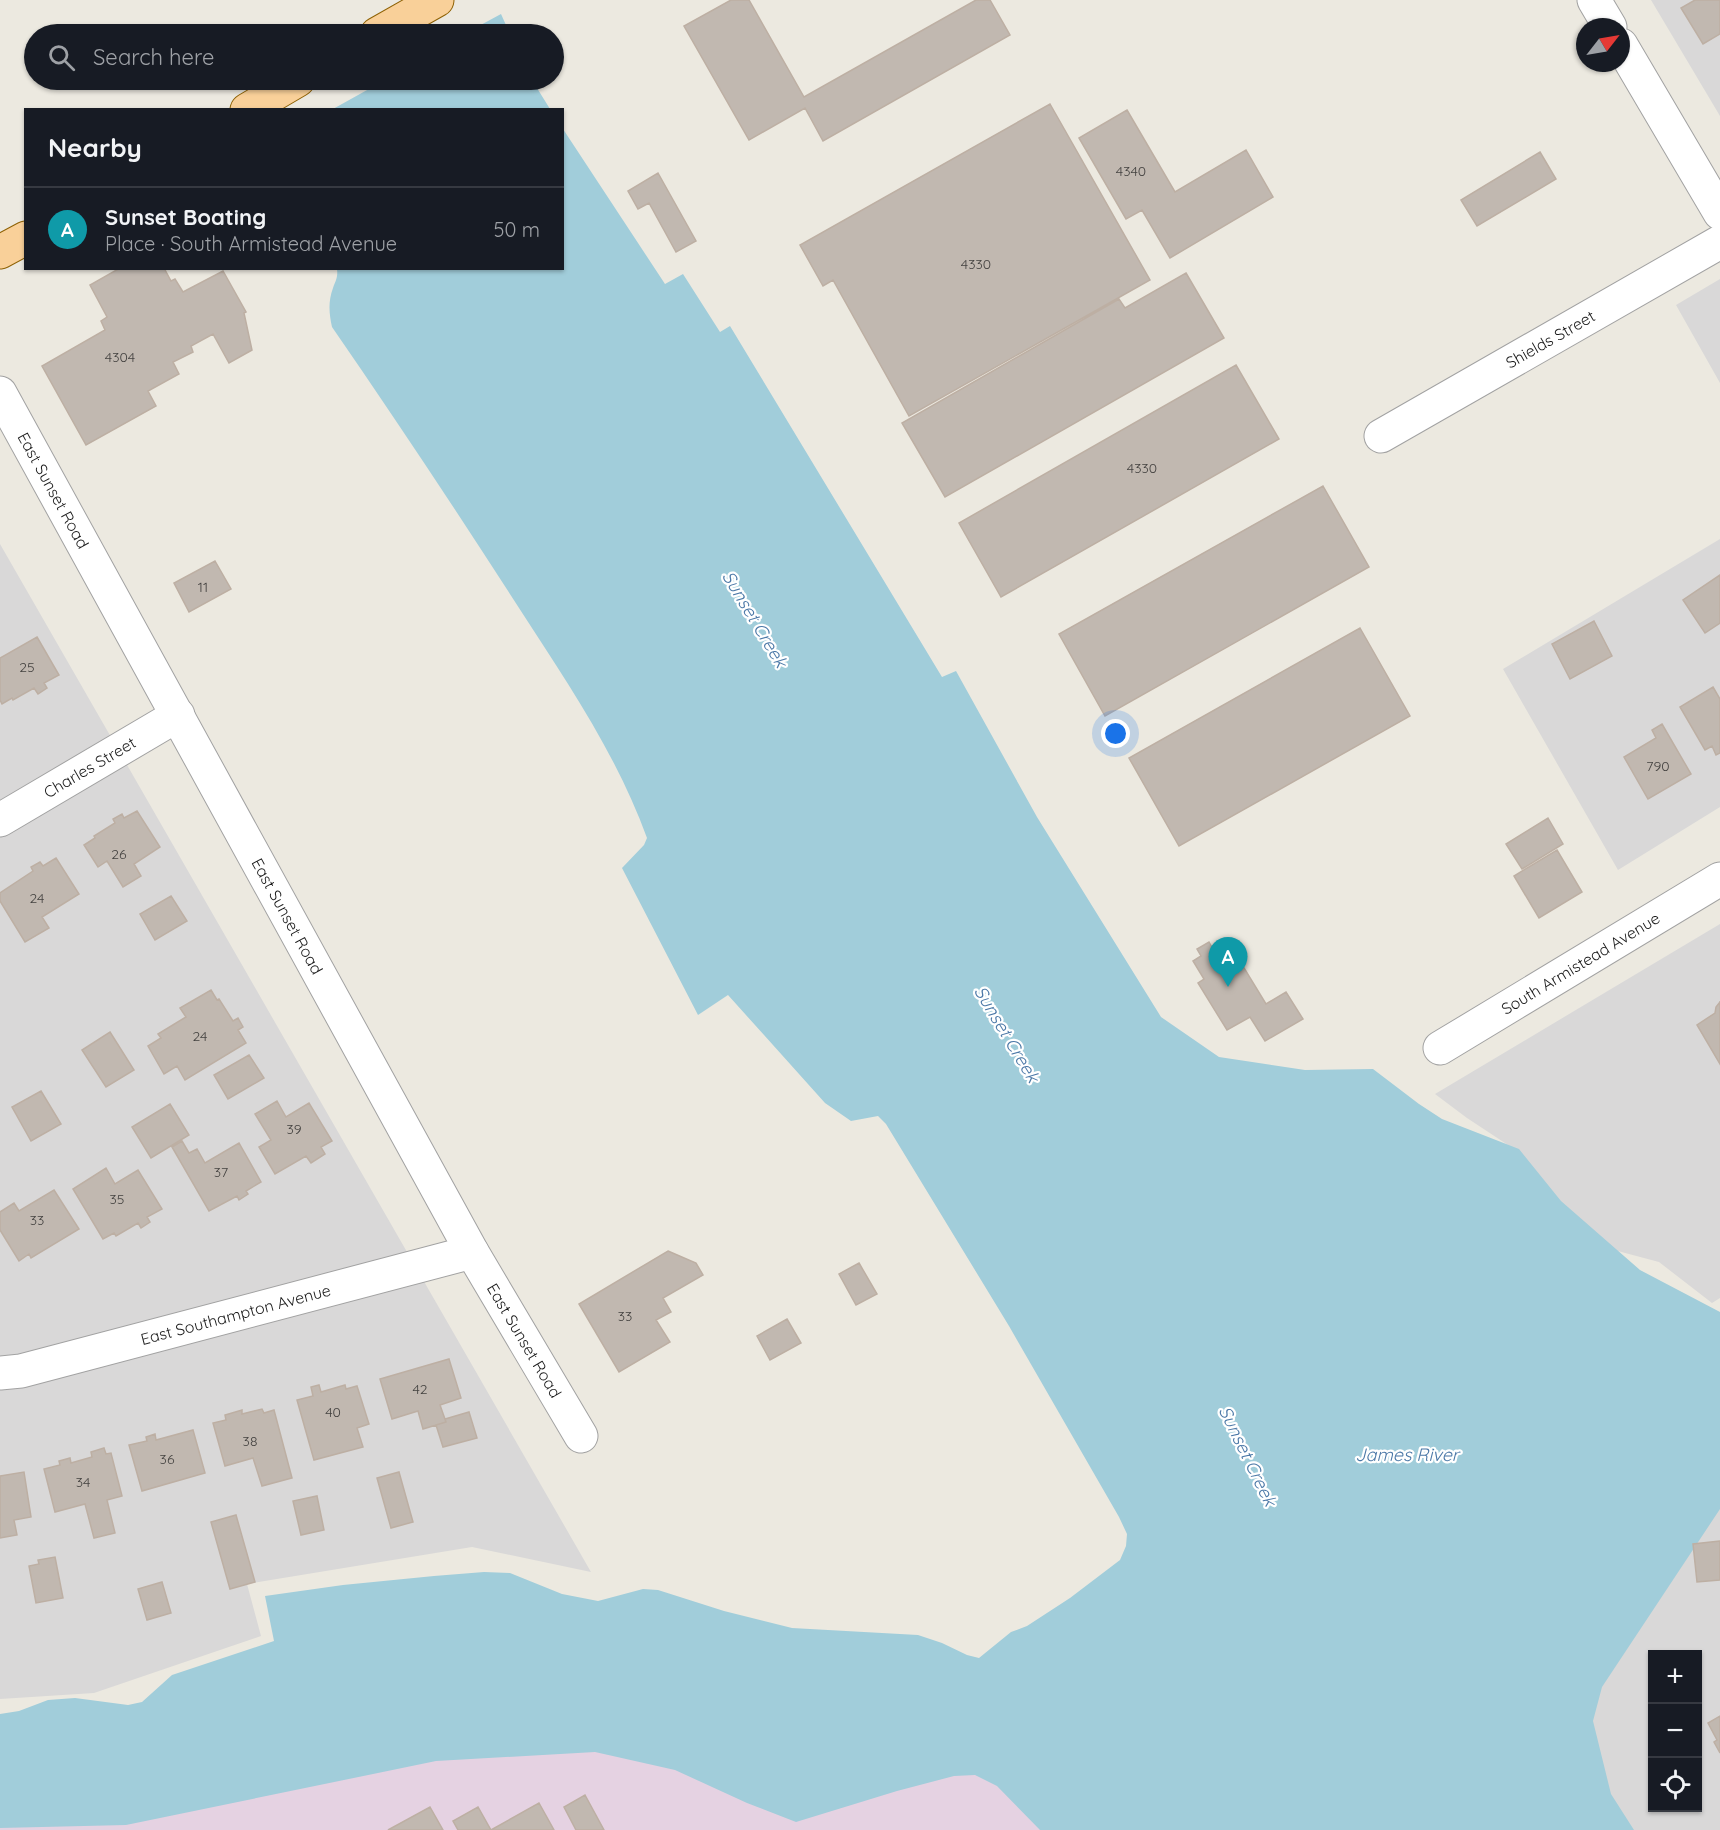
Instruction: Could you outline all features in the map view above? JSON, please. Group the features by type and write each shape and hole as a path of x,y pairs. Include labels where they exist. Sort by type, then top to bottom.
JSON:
{"main road":[{"path":"395,24 437,0"},
{"path":"250,108 281,90"},
{"path":"0,252 24,239"}],"street":[{"path":"1594,0 1605,18"},
{"path":"1630,60 1720,213"},
{"name":"Shields Street","path":"1381,436 1720,242"},
{"name":"East Sunset Road","path":"0,393 472,1252 581,1436"},
{"name":"Charles Street","path":"0,820 178,715"},
{"name":"South Armistead Avenue","path":"1440,1048 1720,879"},
{"name":"East Southampton Avenue","path":"0,1373 21,1371 472,1252"}],"shaded area":[{"path":"1651,0 1720,0 1720,116"},
{"path":"1720,279 1720,383 1676,305"},
{"path":"1720,539 1720,807 1618,870 1503,669"},
{"path":"0,544 591,1572 472,1547 247,1584 261,1636 94,1693 0,1699"},
{"path":"1720,924 1720,1298 1712,1303 1659,1262 1614,1250 1547,1225 1511,1147 1435,1094"},
{"path":"1720,1423 1720,1830 1598,1830 1590,1702"},
{"path":"946,1721 1076,1830 0,1830 0,1762"}],"water":[{"path":"501,14 506,24 482,24"},
{"path":"367,90 538,90 549,108 335,108"},
{"name":"James River","path":"564,131 665,284 683,274 720,332 730,326 942,677 956,671 1037,817 1161,1017 1219,1057 1305,1070 1373,1069 1442,1119 1519,1149 1561,1201 1640,1270 1720,1312 1720,1509 1602,1687 1593,1721 1611,1794 1634,1830 1040,1830 997,1786 975,1775 954,1776 796,1822 747,1803 675,1770 595,1752 436,1761 126,1825 0,1828 0,1714 19,1711 48,1700 75,1698 128,1705 142,1702 172,1675 274,1641 265,1596 434,1576 484,1572 510,1573 562,1594 598,1601 643,1589 658,1590 724,1611 792,1628 918,1635 979,1658 1011,1632 1027,1626 1070,1598 1120,1560 1126,1546 1127,1534 1119,1517 1009,1326 886,1124 878,1116 851,1121 825,1103 728,995 698,1015 622,868 644,845 647,838 621,777 573,691 427,467 332,327 330,303 337,270 564,270"}],"building":[{"path":"731,0 749,0 804,97 976,0 990,0 1010,35 823,141 805,108 749,140 684,26"},
{"path":"1695,0 1720,0 1720,34 1703,44 1681,8"},
{"path":"1050,104 1150,280 909,416 833,280 823,286 800,245"},
{"path":"1127,110 1175,192 1246,150 1273,197 1170,258 1142,210 1126,219 1079,138"},
{"path":"1540,152 1556,179 1477,226 1461,200"},
{"path":"658,173 696,241 676,252 649,203 638,209 628,191"},
{"path":"116,270 165,270 171,281 175,279 183,292 223,271 246,312 244,313 252,350 229,363 213,334 191,346 193,352 173,362 179,374 148,391 156,406 86,445 42,366 105,330 101,321 107,317 90,285"},
{"path":"1186,273 1224,338 945,497 902,423 1119,299 1125,308"},
{"path":"1236,365 1279,439 1001,597 959,523"},
{"path":"1323,486 1369,567 1105,716 1059,634"},
{"path":"215,561 231,589 189,612 174,583"},
{"path":"1720,575 1720,623 1705,633 1683,600"},
{"path":"1594,621 1612,656 1570,679 1552,644"},
{"path":"1360,628 1410,716 1179,846 1129,758"},
{"path":"37,637 59,675 44,683 47,688 38,694 34,688 2,704 0,700 0,658"},
{"path":"1713,687 1720,699 1720,753 1716,755 1712,746 1705,750 1680,707"},
{"path":"1662,724 1691,774 1648,799 1624,757 1656,738 1652,730"},
{"path":"137,811 160,847 134,864 141,876 123,887 107,861 98,867 84,845 115,823 113,819 122,814 124,818"},
{"path":"1548,818 1563,844 1522,869 1506,844"},
{"path":"1557,850 1582,892 1539,918 1514,876"},
{"path":"56,858 79,894 42,917 49,928 25,942 0,901 0,893 33,871 31,867 40,862 43,866"},
{"path":"171,896 187,921 155,940 140,914"},
{"path":"1209,942 1213,949 1222,943 1233,961 1238,958 1266,1004 1286,992 1303,1019 1265,1041 1250,1017 1227,1030 1198,983 1204,979 1193,961 1201,956 1197,949"},
{"path":"211,990 233,1021 238,1018 243,1027 238,1030 246,1043 185,1080 177,1066 164,1074 148,1046 161,1038 158,1034 186,1017 180,1008"},
{"path":"1720,1002 1720,1064 1697,1025 1715,1013"},
{"path":"110,1032 134,1070 106,1087 82,1050"},
{"path":"249,1055 264,1078 228,1099 214,1075"},
{"path":"41,1091 61,1124 31,1141 12,1107"},
{"path":"277,1101 286,1117 309,1103 332,1141 321,1147 325,1154 311,1163 306,1156 275,1174 259,1147 271,1140 255,1114"},
{"path":"170,1104 189,1135 151,1158 132,1127"},
{"path":"182,1141 189,1153 197,1149 205,1163 239,1143 261,1182 246,1191 248,1194 239,1200 237,1196 209,1211 172,1147"},
{"path":"106,1168 115,1184 138,1170 162,1209 147,1217 150,1222 141,1228 138,1223 116,1236 114,1233 103,1239 73,1189"},
{"path":"54,1190 79,1229 31,1258 29,1254 19,1261 0,1230 0,1212 14,1203 19,1211"},
{"path":"668,1251 696,1263 703,1275 663,1298 671,1312 656,1320 670,1342 619,1372 579,1304"},
{"path":"859,1263 877,1294 856,1305 839,1274"},
{"path":"787,1319 801,1343 770,1360 757,1336"},
{"path":"449,1359 461,1398 440,1405 446,1422 423,1429 418,1411 392,1419 380,1379"},
{"path":"319,1385 321,1392 345,1385 346,1389 357,1386 369,1424 357,1428 363,1447 314,1460 297,1400 313,1396 311,1387"},
{"path":"262,1409 264,1413 274,1410 292,1478 262,1486 253,1458 225,1466 213,1423 226,1420 225,1415 242,1410 242,1414"},
{"path":"469,1412 477,1438 443,1447 436,1425 446,1422 445,1419"},
{"path":"193,1430 205,1473 142,1491 129,1445 147,1441 146,1437 155,1434 156,1440"},
{"path":"104,1448 106,1454 111,1453 122,1496 107,1500 115,1533 94,1538 85,1504 55,1512 44,1469 60,1465 59,1461 70,1458 71,1463 92,1457 91,1452"},
{"path":"24,1472 31,1517 14,1520 17,1535 0,1538 0,1476"},
{"path":"399,1472 413,1522 391,1528 377,1478"},
{"path":"317,1496 324,1530 301,1535 293,1501"},
{"path":"236,1515 255,1582 230,1589 211,1522"},
{"path":"1720,1541 1720,1580 1697,1582 1693,1544"},
{"path":"55,1557 63,1598 36,1603 29,1566 39,1564 38,1560"},
{"path":"162,1582 171,1613 147,1620 138,1589"},
{"path":"1720,1716 1720,1753 1714,1742 1717,1740 1708,1723"},
{"path":"585,1795 604,1830 576,1830 564,1807"},
{"path":"539,1803 554,1830 491,1830"},
{"path":"430,1807 443,1830 388,1830"},
{"path":"478,1807 491,1830 458,1830 453,1821"}],"place":[{"name":"Sunset Boating","path":"1228,987"}],"water label":[{"name":"Sunset Creek","path":"755,619"},
{"name":"Sunset Creek","path":"1007,1034"},
{"name":"Sunset Creek","path":"1248,1456"}]}
